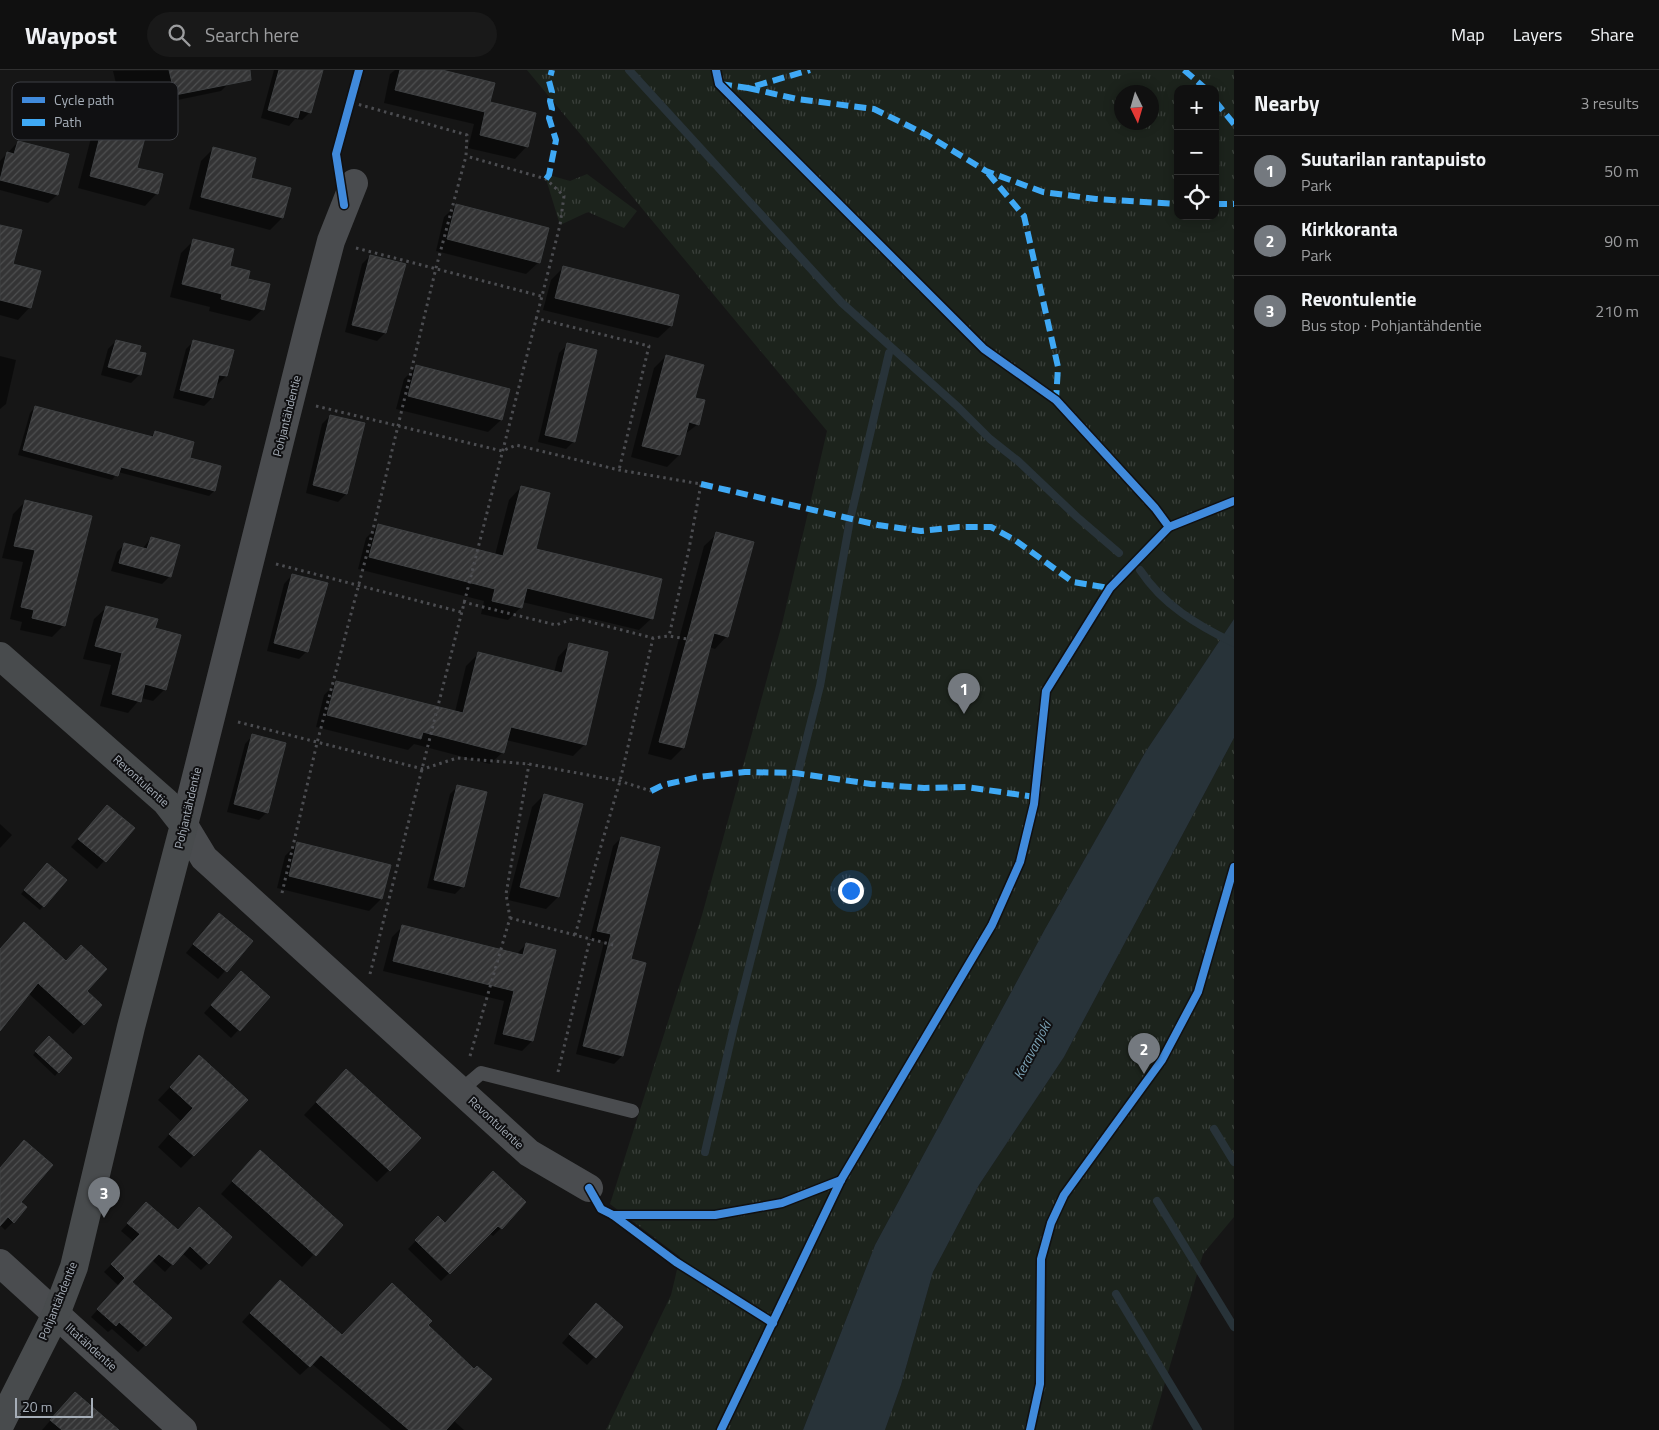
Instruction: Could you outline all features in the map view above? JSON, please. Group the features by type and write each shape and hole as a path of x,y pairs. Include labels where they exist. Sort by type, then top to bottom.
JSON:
{"street":[{"name":"Pohjantähdentie","path":"0,1425 56,1314 74,1267 131,1027 184,825 331,241 354,183"},
{"name":"Revontulentie","path":"0,656 166,802 184,825 204,858 528,1153 588,1188"},
{"name":"Iltatähdentie","path":"0,1263 183,1430"}],"lane":[{"path":"461,1090 481,1073 632,1111"}],"path":[{"path":"280,901 317,743 398,426 436,268 466,156 467,135 350,103"},
{"path":"369,980 463,602 560,225 564,196 546,179 466,156"},
{"path":"331,241 541,296"},
{"path":"535,318 649,346 619,470"},
{"path":"291,400 502,450 516,444 619,470 701,484 690,549 669,636"},
{"path":"251,558 461,612"},
{"path":"463,602 556,625 575,618 653,638 669,636 693,640"},
{"path":"575,935 620,781 653,638"},
{"path":"211,715 423,769 457,758 529,764 620,781 651,791"},
{"path":"468,1062 510,918 506,894 529,764"},
{"path":"510,918 617,946"},
{"path":"553,1091 590,939"}],"green space":[{"path":"527,70 1234,70 1234,619 1146,751 1045,929 875,1245 803,1430 606,1430 671,1295 680,1257 610,1204 702,915 782,624 827,431"},
{"path":"587,174 637,211 624,228 588,212 560,225 546,179 549,175 570,181"},
{"path":"1234,738 1234,1217 1203,1254 1151,1430 885,1430 901,1385 933,1272 979,1185 1064,1057"}],"water":[{"name":"Keravanjoki","path":"1234,619 1234,738 1064,1057 979,1185 933,1272 901,1385 885,1430 803,1430 875,1245 1045,929 1146,751"}],"building":[{"path":"169,70 250,70 251,80 178,94 178,82 172,82"},
{"path":"279,70 323,70 311,113 300,110 298,118 268,110"},
{"path":"400,70 442,70 495,83 490,102 536,113 528,147 480,135 485,112 395,90"},
{"path":"99,140 144,140 137,168 163,174 158,194 90,176"},
{"path":"18,141 69,154 58,195 0,180 7,152 14,154"},
{"path":"213,147 256,158 251,178 291,188 283,218 201,197"},
{"path":"456,204 549,228 540,263 447,239"},
{"path":"0,225 22,230 13,264 41,271 31,308 0,300"},
{"path":"193,239 234,249 230,266 250,271 248,279 270,284 264,310 221,299 222,294 182,284"},
{"path":"370,255 406,264 386,333 352,325"},
{"path":"563,266 679,295 672,326 555,298"},
{"path":"116,340 141,346 139,352 146,353 141,375 108,367"},
{"path":"193,340 234,350 227,376 219,375 213,398 180,390"},
{"path":"567,343 597,350 575,442 545,435"},
{"path":"666,355 704,365 695,398 705,400 699,425 689,422 680,455 642,446"},
{"path":"416,365 510,389 502,420 408,396"},
{"path":"35,406 153,437 155,431 194,442 190,458 221,466 215,491 121,467 118,476 23,450"},
{"path":"330,415 365,423 347,494 313,485"},
{"path":"521,486 550,493 536,549 662,579 653,619 527,588 522,608 492,601 495,589 369,557 378,524 503,556"},
{"path":"25,500 92,516 65,626 32,618 34,610 21,607 35,550 14,546"},
{"path":"716,532 754,542 728,637 714,633 684,748 659,742"},
{"path":"151,537 180,545 171,577 119,563 124,543 147,549"},
{"path":"292,574 328,583 308,652 274,643"},
{"path":"106,606 158,619 155,628 181,635 166,690 145,684 141,702 112,694 122,653 95,646"},
{"path":"569,643 608,652 586,745 511,727 504,753 423,732 421,739 327,715 336,681 463,713 478,652 562,673"},
{"path":"252,734 286,743 268,813 234,804"},
{"path":"457,785 487,792 464,887 434,880"},
{"path":"544,794 583,804 559,897 520,887"},
{"path":"107,805 135,828 106,862 78,839"},
{"path":"621,837 660,847 631,959 646,963 623,1056 583,1046 611,934 597,931"},
{"path":"297,842 391,865 382,899 289,876"},
{"path":"47,863 67,880 44,907 24,890"},
{"path":"219,913 253,941 227,972 193,944"},
{"path":"24,922 66,961 81,945 107,969 87,991 102,1005 84,1025 38,983 0,1031 0,949"},
{"path":"402,925 523,955 526,943 556,950 533,1041 503,1034 514,991 393,961"},
{"path":"241,971 270,997 240,1031 211,1005"},
{"path":"49,1036 72,1058 59,1073 35,1051"},
{"path":"199,1055 248,1100 194,1156 169,1134 193,1108 170,1087"},
{"path":"346,1069 421,1138 390,1171 316,1102"},
{"path":"24,1140 53,1165 21,1202 27,1207 14,1223 8,1217 0,1226 0,1168"},
{"path":"260,1150 343,1225 316,1256 232,1181"},
{"path":"493,1171 526,1202 502,1229 498,1226 450,1274 415,1240 438,1216 445,1223"},
{"path":"146,1202 178,1230 199,1207 232,1237 209,1264 190,1246 173,1265 159,1254 132,1282 172,1318 146,1346 119,1322 116,1326 97,1309 125,1278 111,1264 140,1234 127,1223"},
{"path":"280,1280 342,1335 392,1283 432,1321 428,1325 474,1369 477,1366 492,1379 446,1430 409,1430 321,1355 310,1367 250,1313"},
{"path":"596,1303 623,1327 596,1358 569,1334"},
{"path":"75,1392 119,1430 62,1430 50,1420"}],"waterway":[{"path":"629,70 842,303 958,407 990,439 1018,461 1077,517 1119,553"},
{"path":"705,1152 734,1026 820,686 850,520 889,353"},
{"path":"1140,570 1159,594 1170,604 1207,629 1234,643"},
{"path":"1214,1129 1234,1162"},
{"path":"1157,1201 1234,1327"},
{"path":"1116,1294 1198,1430"}],"marked path":[{"path":"546,179 549,175 556,140 549,118 552,109 550,101 552,92 549,81 552,70"},
{"path":"720,84 748,88 810,70"},
{"path":"1184,70 1201,85"},
{"path":"748,88 797,99 874,109 927,135 986,171 1043,192 1096,199 1174,204"},
{"path":"1219,106 1234,124"},
{"path":"988,173 1024,216 1058,367 1056,400"},
{"path":"1219,204 1234,204"},
{"path":"701,484 878,525 921,531 959,527 991,527 1015,540 1073,582 1110,588"},
{"path":"651,791 663,785 699,777 745,772 795,773 871,784 924,788 966,787 1035,797"}],"cycle path":[{"path":"344,205 336,154 359,70"},
{"path":"716,70 719,84 984,349 1056,400 1155,508 1169,527"},
{"path":"721,1430 841,1180 992,925 1020,862 1034,804 1046,691 1110,588 1169,527 1234,501"},
{"path":"1030,1430 1040,1384 1041,1259 1051,1223 1064,1195 1162,1060 1198,992 1234,867"},
{"path":"613,1215 715,1215 782,1203 841,1180"},
{"path":"589,1188 601,1209 613,1215 676,1262 773,1323"}],"place":[{"name":"Suutarilan rantapuisto","path":"964,714"},
{"name":"Kirkkoranta","path":"1144,1074"},
{"name":"Revontulentie","path":"104,1218"}]}
